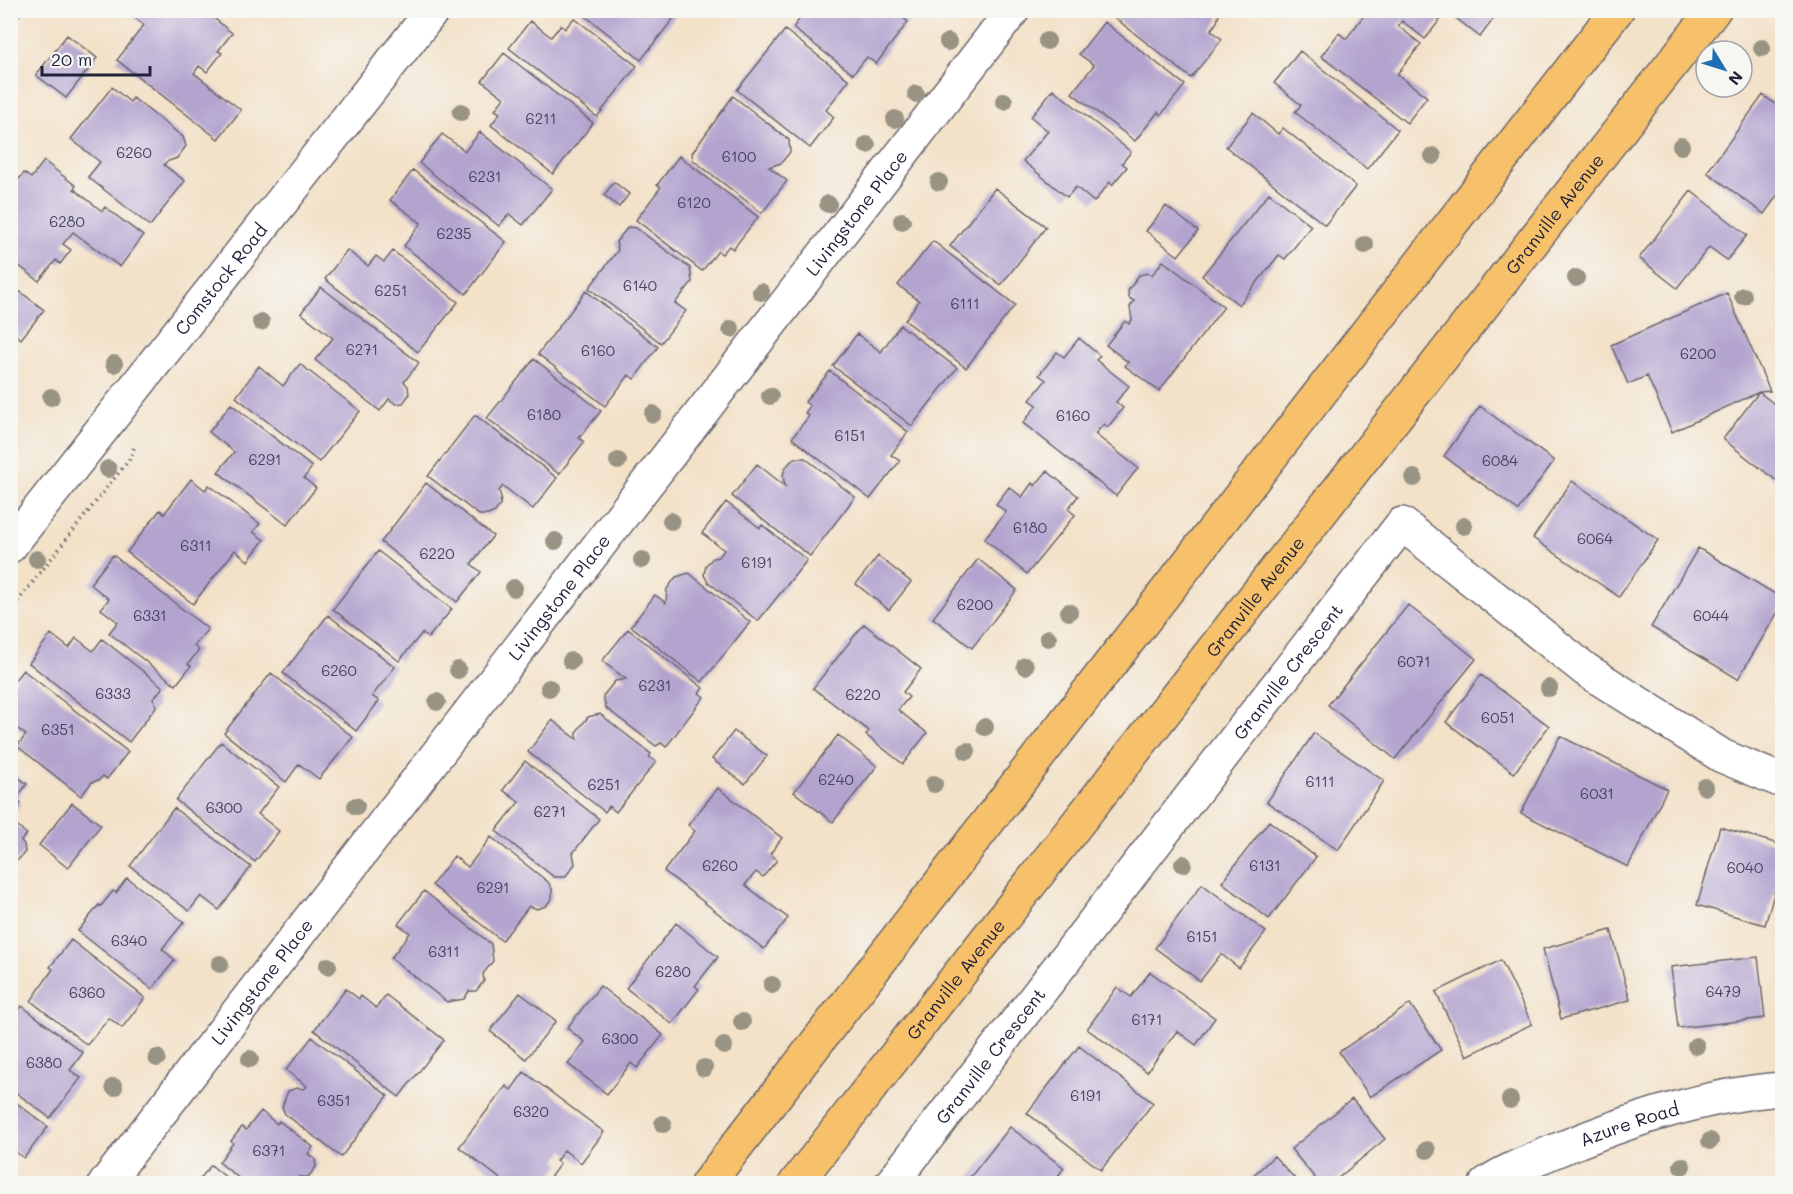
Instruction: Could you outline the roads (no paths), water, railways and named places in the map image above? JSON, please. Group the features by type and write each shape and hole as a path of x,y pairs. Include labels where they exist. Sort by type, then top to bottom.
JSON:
{"main road":[{"path":"707,1184 1617,10"},
{"name":"Granville Avenue","path":"795,1184 1714,10"}],"street":[{"name":"Comstock Road","path":"10,546 433,10"},
{"name":"Livingstone Place","path":"105,1184 1013,10"},
{"name":"Granville Crescent","path":"891,1184 1402,524 1587,670 1722,756 1782,781"},
{"name":"Azure Road","path":"1486,1184 1500,1174 1586,1138 1642,1119 1704,1101 1782,1089"}]}
